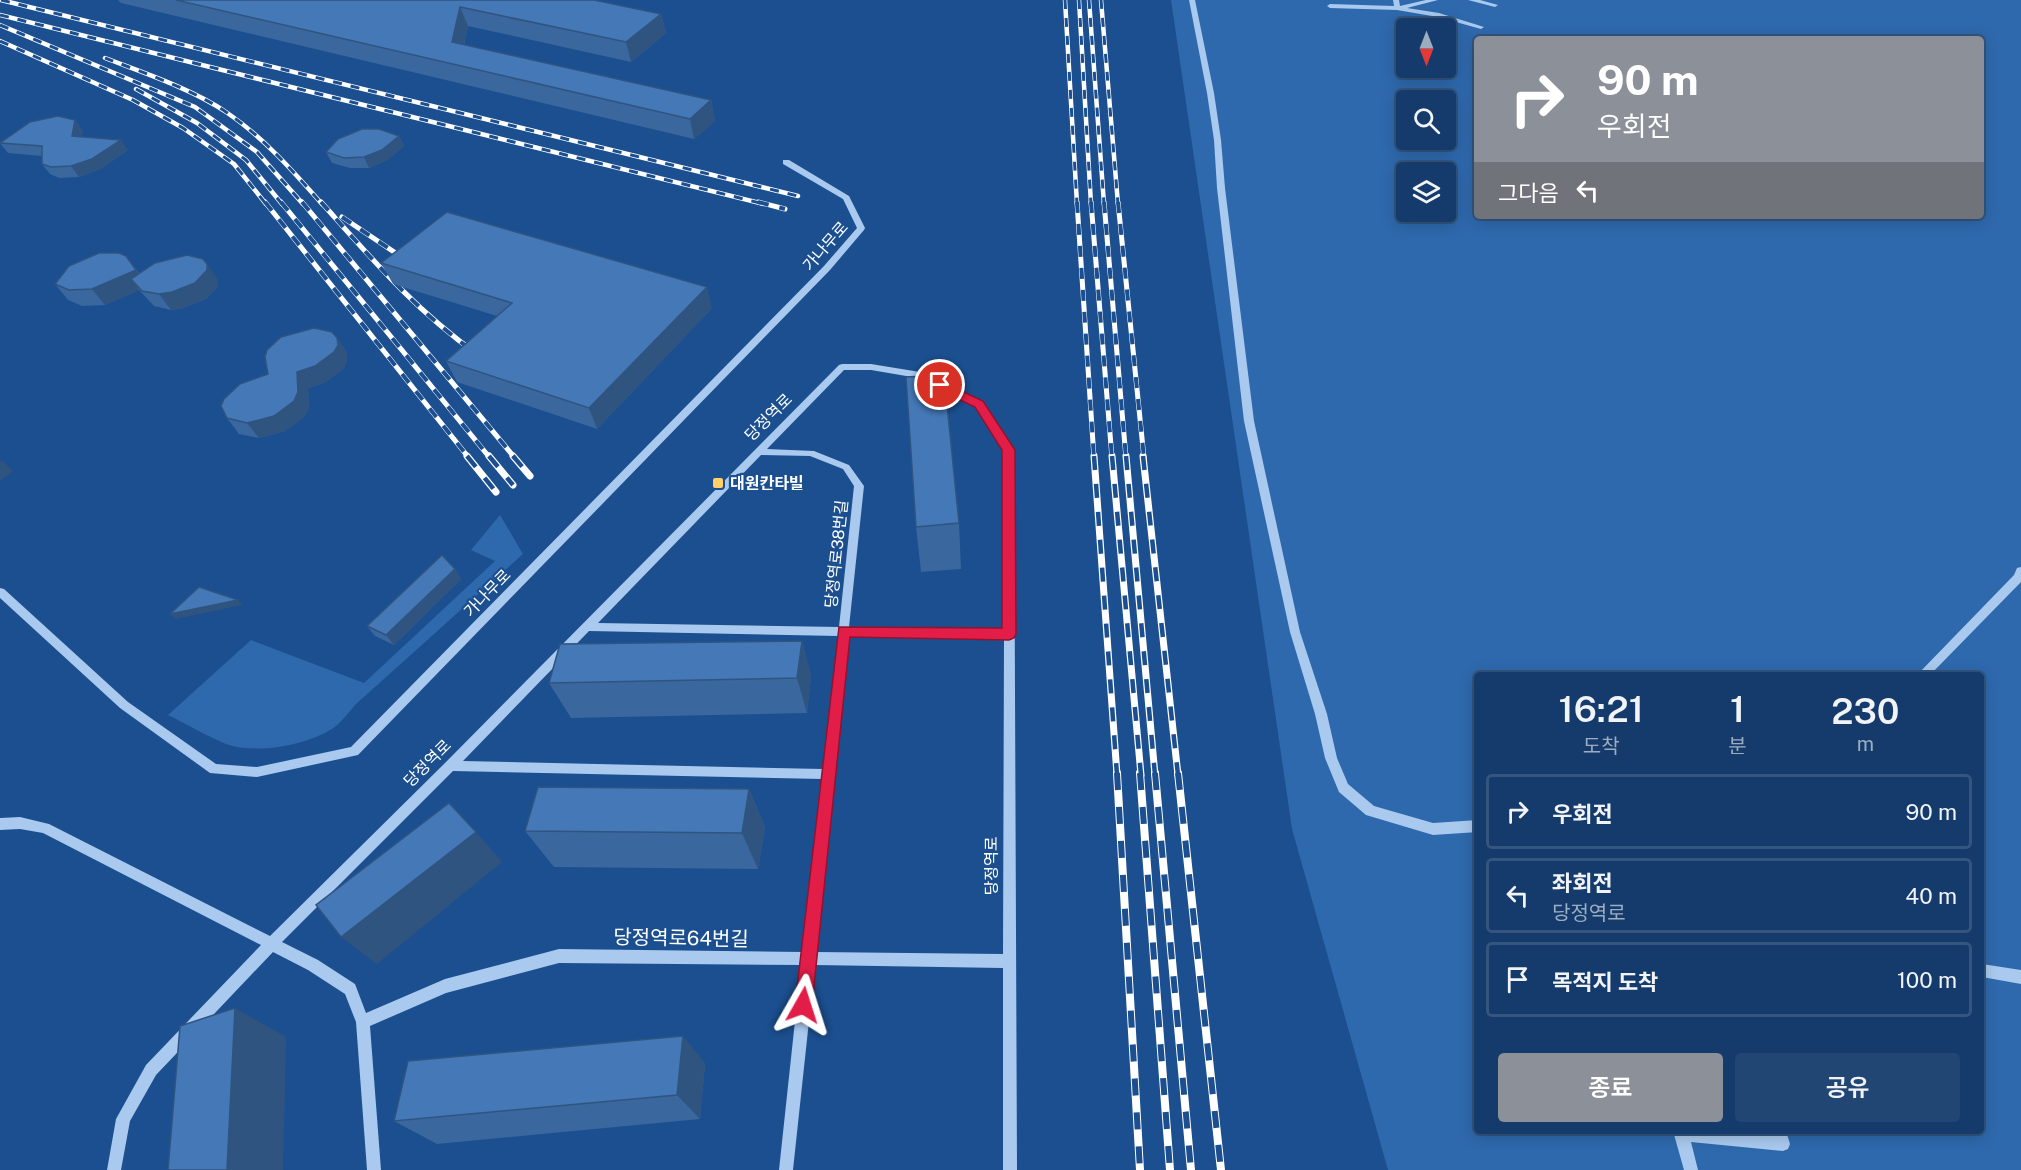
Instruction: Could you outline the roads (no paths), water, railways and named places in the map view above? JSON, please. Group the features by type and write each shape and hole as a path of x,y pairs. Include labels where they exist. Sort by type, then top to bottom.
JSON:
{"street":[{"path":"1192,0 1210,80 1221,150 1221,188 1249,421 1295,632 1321,714 1331,758 1343,788 1370,811 1433,829 1474,826"},
{"path":"1330,6 1435,0"},
{"path":"1470,0 1496,5"},
{"path":"1396,4 1481,27"},
{"name":"가나무로","path":"0,592 124,705 214,769 257,772 354,751 827,268 861,228 846,198 786,162"},
{"name":"당정역로","path":"114,1170 123,1119 151,1070 271,944 450,766 842,367 871,367 920,375 979,404 1009,450 1010,1170"},
{"name":"당정역로38번길","path":"759,452 811,453 846,467 859,486 786,1170"},
{"path":"1926,672 2005,592 2019,577 2021,571"},
{"path":"2005,592 2021,589"},
{"path":"586,627 1009,634"},
{"path":"450,766 829,774"},
{"path":"0,824 21,823 45,828 313,965 350,989 363,1022 374,1170"},
{"name":"당정역로64번길","path":"363,1022 446,986 559,956 1010,960"},
{"path":"1984,971 2021,976"},
{"path":"1681,1134 1690,1170"},
{"path":"1698,1134 1783,1144 1780,1134"}],"railway":[{"path":"1,0 798,196"},
{"path":"1065,0 1077,204"},
{"path":"1079,0 1091,204"},
{"path":"1089,0 1104,204"},
{"path":"1101,0 1118,204"},
{"path":"0,15 764,204"},
{"path":"0,25 195,107 257,152 303,204"},
{"path":"0,41 133,100 183,128 234,164 266,204"},
{"path":"105,58 183,89 226,112 265,143 322,204"},
{"path":"136,89 197,123 246,160 282,204"},
{"path":"265,202 469,458"},
{"path":"281,202 490,458"},
{"path":"302,202 515,458"},
{"path":"321,202 413,301 477,354"},
{"path":"758,202 785,209"},
{"path":"1077,202 1094,458"},
{"path":"1091,202 1112,458"},
{"path":"1104,202 1126,458"},
{"path":"1118,202 1144,458"},
{"path":"342,217 409,262"},
{"path":"467,456 496,492"},
{"path":"489,456 513,485"},
{"path":"513,456 530,476"},
{"path":"1094,456 1117,775"},
{"path":"1112,456 1141,775"},
{"path":"1126,456 1155,775"},
{"path":"1143,456 1178,775"},
{"path":"1117,773 1140,1170"},
{"path":"1140,773 1170,1170"},
{"path":"1155,773 1191,1170"},
{"path":"1178,773 1221,1170"}],"place":[{"name":"대원칸타빌","path":"718,483"}]}
